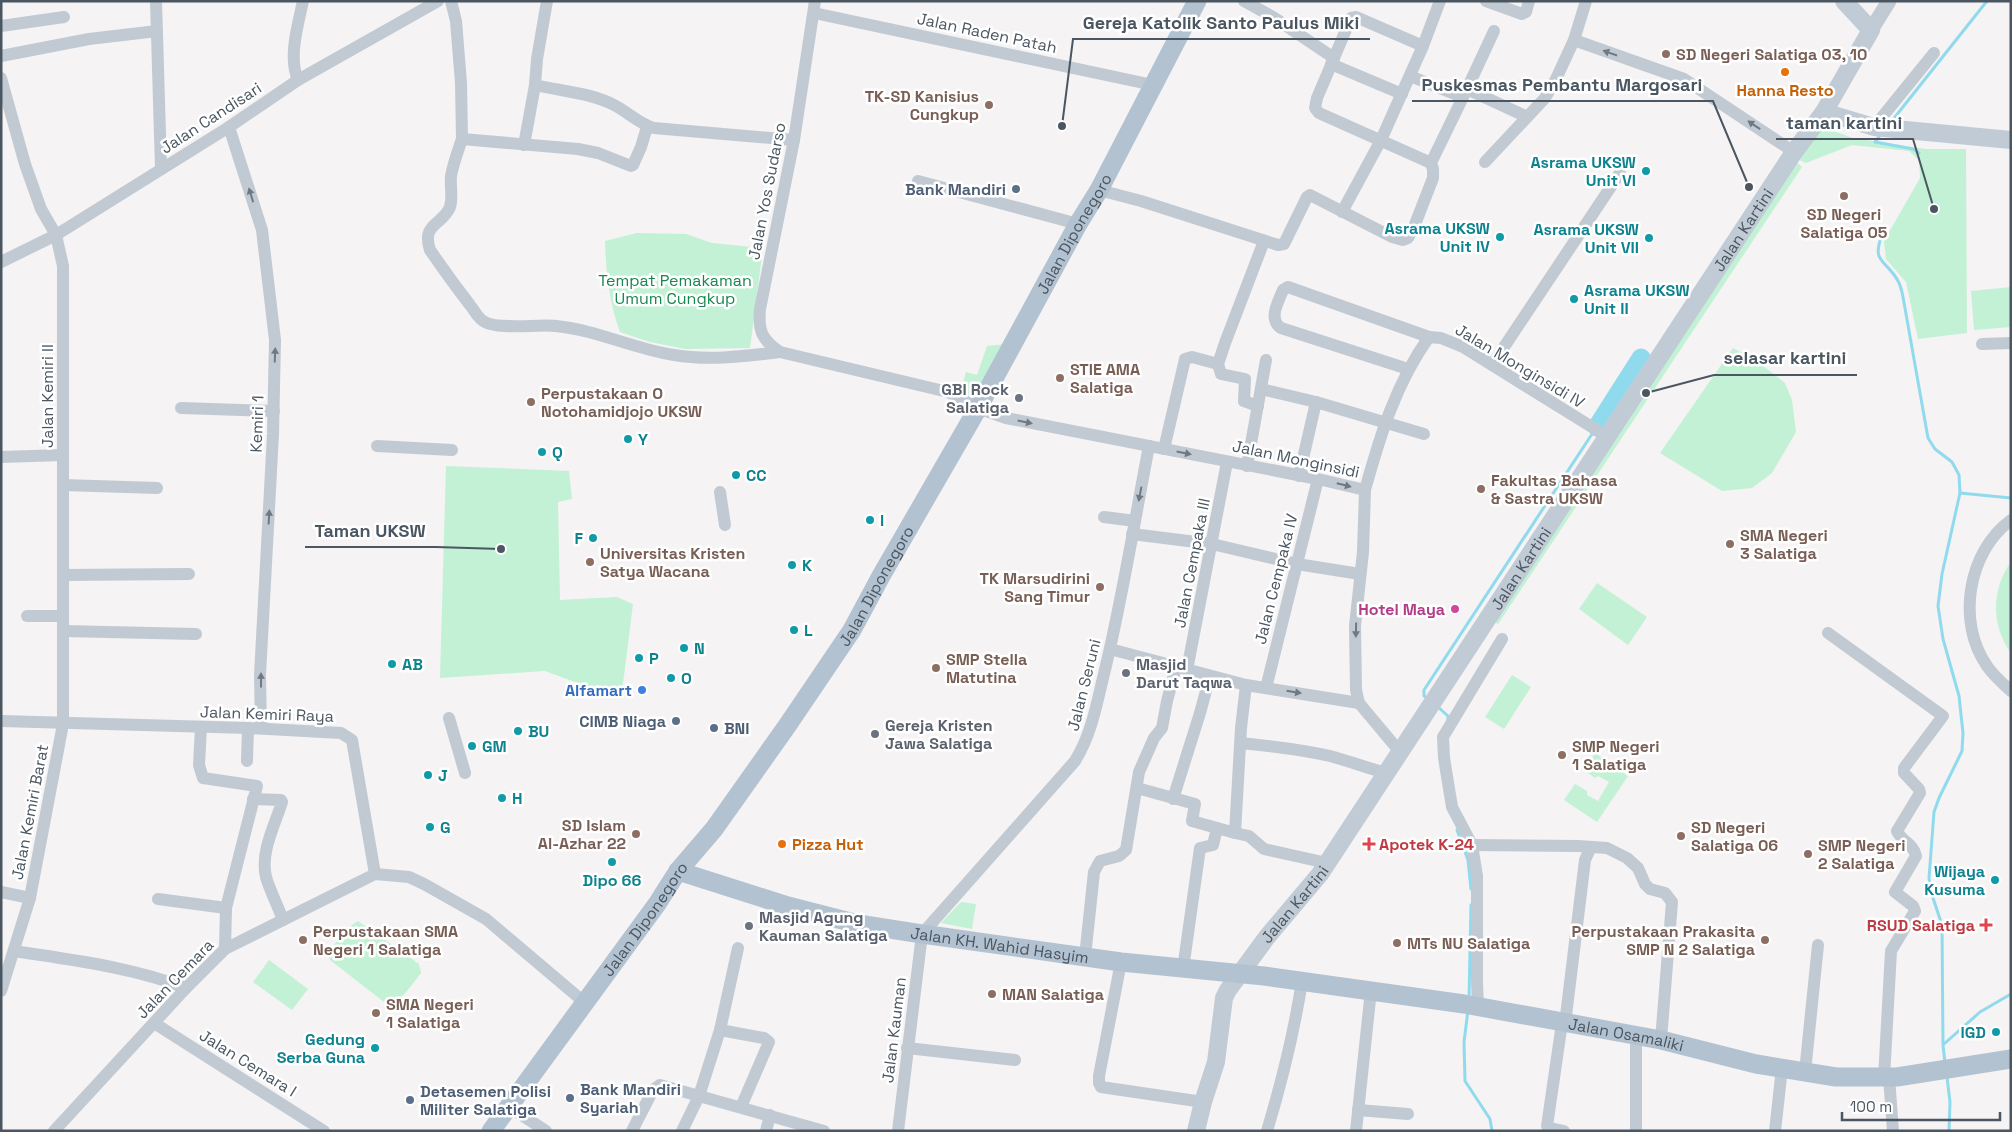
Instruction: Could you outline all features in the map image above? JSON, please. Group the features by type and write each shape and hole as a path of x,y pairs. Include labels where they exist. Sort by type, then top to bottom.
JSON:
{"main road":[{"name":"Jalan Diponegoro","path":"491,1131 657,904 678,871 714,829 852,630 978,408 1078,224 1099,190 1197,1"},
{"path":"1844,1 1871,30"},
{"name":"Jalan Kartini","path":"1196,1131 1216,1062 1224,998 1228,990 1327,863 1794,152 1824,112 1871,30"},
{"path":"1824,112 1875,127 2011,140"},
{"name":"Jalan KH. Wahid Hasyim","path":"678,871 788,906 858,924 1121,962 1240,975"},
{"name":"Jalan Osamaliki","path":"1240,975 1371,990 1472,1006 1661,1040 1782,1068 1836,1077 1886,1077 1925,1074 2011,1059"}],"street":[{"path":"156,1 161,169"},
{"path":"298,80 295,73 294,56 303,1"},
{"name":"Jalan Candisari","path":"1,262 56,235 229,127 298,80 438,1"},
{"path":"451,1 456,21 461,83 462,139 451,177 452,200 449,210 432,226 428,237 428,244 445,272 480,320 487,324 495,325 541,325 571,328 673,355 697,358 780,352 948,392 978,408"},
{"path":"524,146 547,1"},
{"path":"1244,1 1273,17 1332,61 1402,94"},
{"path":"1342,212 1381,140 1423,46 1440,1"},
{"path":"1486,1 1522,14 1525,13 1530,1"},
{"path":"1485,162 1526,116 1545,98 1574,40 1585,1"},
{"path":"1871,30 1889,1"},
{"name":"Jalan Raden Patah","path":"815,7 1153,85"},
{"name":"Jalan Yos Sudarso","path":"780,352 769,345 764,338 759,318 794,140 815,7"},
{"path":"1,26 64,17"},
{"path":"1099,190 1141,201 1278,245 1284,244 1308,195 1324,200 1342,212 1392,237 1404,240 1408,238 1433,178 1433,169 1430,163 1319,114 1316,110 1317,98 1350,19 1354,17 1423,46"},
{"path":"1,56 89,39 157,31"},
{"path":"1430,163 1494,31"},
{"path":"1574,40 1684,79 1794,152"},
{"path":"1875,127 1934,53"},
{"path":"1410,76 1464,93 1526,116"},
{"name":"Jalan Kemiri II","path":"1,78 25,164 41,208 56,235 63,266 63,724"},
{"path":"535,85 599,99 614,105 648,126 794,140"},
{"path":"462,139 589,151 631,166 642,147 648,126"},
{"name":"Kemiri 1","path":"229,127 262,230 276,340 260,675 255,728 247,762"},
{"path":"1492,365 1620,173"},
{"path":"918,181 1078,224"},
{"path":"1258,406 1244,401 1245,379 1221,374 1218,364 1224,342 1264,241"},
{"path":"1408,369 1277,326 1274,317 1283,290 1288,287 1429,337"},
{"name":"Jalan Monginsidi IV","path":"1365,490 1376,450 1408,369 1429,337 1447,340 1463,347 1608,436"},
{"path":"1982,344 2011,343"},
{"path":"1164,449 1185,360 1192,357 1218,364"},
{"path":"1247,466 1266,360"},
{"path":"1261,389 1316,402 1424,434"},
{"path":"1299,476 1316,402"},
{"path":"181,408 274,411"},
{"name":"Jalan Monginsidi","path":"978,408 1006,418 1318,479 1365,490 1365,512 1355,626 1356,690 1359,703"},
{"path":"377,446 452,450"},
{"name":"Jalan Seruni","path":"922,934 1075,760 1084,747 1110,649 1149,446"},
{"path":"1,457 63,455"},
{"name":"Jalan Cempaka III","path":"1084,957 1094,872 1100,861 1119,856 1126,850 1139,772 1154,738 1162,728 1167,702 1182,669 1212,544 1227,462"},
{"name":"Jalan Cempaka IV","path":"1266,688 1318,479"},
{"path":"63,485 157,488"},
{"path":"720,492 724,525"},
{"path":"1104,516 1133,528 1297,564 1360,574"},
{"path":"2011,520 1994,535 1978,562 1972,581 1970,610 1978,649 1986,665 2011,691"},
{"path":"63,574 189,574"},
{"path":"27,616 63,616"},
{"path":"63,631 196,634"},
{"path":"1828,633 1943,716 1904,768 1904,773 1920,792 1897,831 1899,836 1913,848 1916,856 1895,892 1913,906 1915,911 1891,951 1886,1077 1893,1131"},
{"path":"1472,1006 1477,982 1478,888 1472,845 1452,806 1444,758 1443,737 1502,638"},
{"path":"1110,649 1246,685 1359,703 1400,752"},
{"path":"1173,799 1210,676"},
{"path":"1235,832 1246,685"},
{"path":"450,718 466,773"},
{"name":"Jalan Kemiri Raya","path":"1,721 255,728 341,733 352,740 374,874"},
{"name":"Jalan Kemiri Barat","path":"1,991 5,966 14,951 30,898 63,724"},
{"path":"201,727 198,765 203,778 256,784 226,908 225,949"},
{"path":"1241,744 1305,751 1386,773"},
{"path":"1137,788 1195,804 1192,820 1249,836 1264,849 1327,863"},
{"path":"253,799 281,800 282,802 266,854 265,867 266,878 283,920"},
{"path":"1184,969 1200,848 1213,844 1217,828"},
{"path":"1472,845 1607,848 1627,858 1638,868 1645,884 1650,889 1665,893 1672,902 1661,1040"},
{"path":"1564,1131 1547,1126 1564,1023 1585,860 1591,847"},
{"path":"374,874 409,877 486,919 584,1002"},
{"name":"Jalan Cemara","path":"54,1131 186,988 225,949 374,874"},
{"path":"1,892 30,898"},
{"path":"158,899 226,908"},
{"name":"Jalan Kauman","path":"898,1131 922,934"},
{"path":"1805,1072 1818,946"},
{"path":"682,1131 699,1096 720,1030 738,948"},
{"path":"14,951 89,963 161,978 186,988"},
{"path":"1121,962 1098,1082 1101,1087 1203,1102"},
{"path":"1267,1131 1284,1075 1295,1028 1302,981"},
{"path":"1356,1131 1371,990"},
{"name":"Jalan Cemara I","path":"154,1023 324,1131"},
{"path":"720,1030 764,1038 769,1042 741,1107"},
{"path":"1636,1036 1636,1131"},
{"path":"907,1048 1015,1060"},
{"path":"1775,1131 1782,1068"},
{"path":"632,1131 656,1086 664,1085 824,1131"},
{"path":"508,1106 546,1131"},
{"path":"1358,1110 1408,1114"},
{"path":"766,1131 770,1115"}],"green space":[{"path":"1816,125 1853,138 1926,149 1966,149 1967,333 1918,339 1906,282 1886,259 1884,241 1920,178 1919,160 1909,151 1852,145 1806,163 1792,157"},
{"path":"1794,160 1802,167 1498,624 1492,620"},
{"name":"Tempat Pemakaman Umum Cungkup","path":"637,233 686,234 712,243 763,248 750,348 685,349 650,342 620,332 613,310 609,287 605,241"},
{"path":"2011,287 2011,327 1974,330 1971,291"},
{"path":"1006,344 976,399 961,391 966,372 977,375 987,346"},
{"path":"1733,348 1757,361 1785,383 1792,400 1796,432 1772,473 1752,488 1722,491 1660,453"},
{"path":"446,466 569,471 572,499 558,502 560,600 617,597 633,604 621,699 545,671 440,678"},
{"path":"2011,562 2011,653 2000,631 1996,608 2000,584"},
{"path":"1597,583 1647,617 1628,645 1579,609"},
{"path":"1512,675 1531,687 1504,729 1485,717"},
{"path":"1595,753 1628,776 1597,822 1564,800 1575,784 1587,791 1587,795 1598,801 1609,782 1598,776 1595,778 1584,770"},
{"path":"961,902 976,904 972,929 941,923"},
{"path":"358,921 419,964 421,973 406,993 396,1000 384,1002 330,960 329,956 337,940 348,928"},
{"path":"269,960 308,989 292,1010 253,982"}],"waterway":[{"path":"1891,122 1987,1"},
{"path":"1881,134 1875,142 1913,149 1919,153"},
{"path":"1883,233 1879,243 1879,256 1893,274 1901,289 1928,438 1935,449 1952,462 1959,475 1960,493 1942,574 1938,606 1943,639 1959,696 1963,733 1962,751 1934,812 1929,878 1931,892 1942,925 1943,1045 1945,1063"},
{"path":"1597,427 1641,358"},
{"path":"1429,699 1424,696 1424,690 1594,431"},
{"path":"1960,493 2011,498"},
{"path":"1438,707 1448,716 1448,721"},
{"path":"1457,830 1468,860 1471,889"},
{"path":"1469,999 1471,905"},
{"path":"1944,1044 1980,1012 2011,994"},
{"path":"1468,1010 1464,1042 1465,1081 1490,1119 1492,1131"},
{"path":"1947,1077 1950,1102 1949,1131"}],"place":[{"name":"SD Negeri Salatiga 03, 10","path":"1666,54"},
{"name":"Hanna Resto","path":"1785,72"},
{"name":"TK-SD Kanisius Cungkup","path":"989,105"},
{"name":"Gereja Katolik Santo Paulus Miki","path":"1062,126"},
{"name":"Asrama UKSW Unit VI","path":"1646,171"},
{"name":"Puskesmas Pembantu Margosari","path":"1749,187"},
{"name":"Bank Mandiri","path":"1016,189"},
{"name":"SD Negeri Salatiga 05","path":"1844,196"},
{"name":"taman kartini","path":"1934,209"},
{"name":"Asrama UKSW Unit IV","path":"1500,237"},
{"name":"Asrama UKSW Unit VII","path":"1649,238"},
{"name":"Asrama UKSW Unit II","path":"1574,299"},
{"name":"STIE AMA Salatiga","path":"1060,378"},
{"name":"selasar kartini","path":"1646,393"},
{"name":"GBI Rock Salatiga","path":"1019,398"},
{"name":"Perpustakaan O Notohamidjojo UKSW","path":"531,402"},
{"name":"Y","path":"628,439"},
{"name":"Q","path":"542,452"},
{"name":"CC","path":"736,475"},
{"name":"Fakultas Bahasa & Sastra UKSW","path":"1481,489"},
{"name":"I","path":"870,520"},
{"name":"F","path":"593,538"},
{"name":"SMA Negeri 3 Salatiga","path":"1730,544"},
{"name":"Taman UKSW","path":"501,549"},
{"name":"Universitas Kristen Satya Wacana","path":"590,562"},
{"name":"K","path":"792,565"},
{"name":"TK Marsudirini Sang Timur","path":"1100,587"},
{"name":"Hotel Maya","path":"1455,609"},
{"name":"L","path":"794,630"},
{"name":"N","path":"684,648"},
{"name":"P","path":"639,658"},
{"name":"AB","path":"392,664"},
{"name":"SMP Stella Matutina","path":"936,668"},
{"name":"Masjid Darut Taqwa","path":"1126,673"},
{"name":"O","path":"671,678"},
{"name":"Alfamart","path":"642,690"},
{"name":"CIMB Niaga","path":"676,721"},
{"name":"BNI","path":"714,728"},
{"name":"BU","path":"518,731"},
{"name":"Gereja Kristen Jawa Salatiga","path":"875,734"},
{"name":"GM","path":"472,746"},
{"name":"SMP Negeri 1 Salatiga","path":"1562,755"},
{"name":"J","path":"428,775"},
{"name":"H","path":"502,798"},
{"name":"G","path":"430,827"},
{"name":"SD Islam Al-Azhar 22","path":"636,834"},
{"name":"SD Negeri Salatiga 06","path":"1681,836"},
{"name":"Pizza Hut","path":"782,844"},
{"name":"Apotek K-24","path":"1369,844"},
{"name":"SMP Negeri 2 Salatiga","path":"1808,854"},
{"name":"Dipo 66","path":"612,862"},
{"name":"Wijaya Kusuma","path":"1995,880"},
{"name":"RSUD Salatiga","path":"1986,925"},
{"name":"Masjid Agung Kauman Salatiga","path":"749,926"},
{"name":"Perpustakaan SMA Negeri 1 Salatiga","path":"303,940"},
{"name":"Perpustakaan Prakasita SMP N 2 Salatiga","path":"1765,940"},
{"name":"MTs NU Salatiga","path":"1397,943"},
{"name":"MAN Salatiga","path":"992,994"},
{"name":"SMA Negeri 1 Salatiga","path":"376,1013"},
{"name":"IGD","path":"1996,1032"},
{"name":"Gedung Serba Guna","path":"375,1048"},
{"name":"Bank Mandiri Syariah","path":"570,1098"},
{"name":"Detasemen Polisi Militer Salatiga","path":"410,1100"}]}
